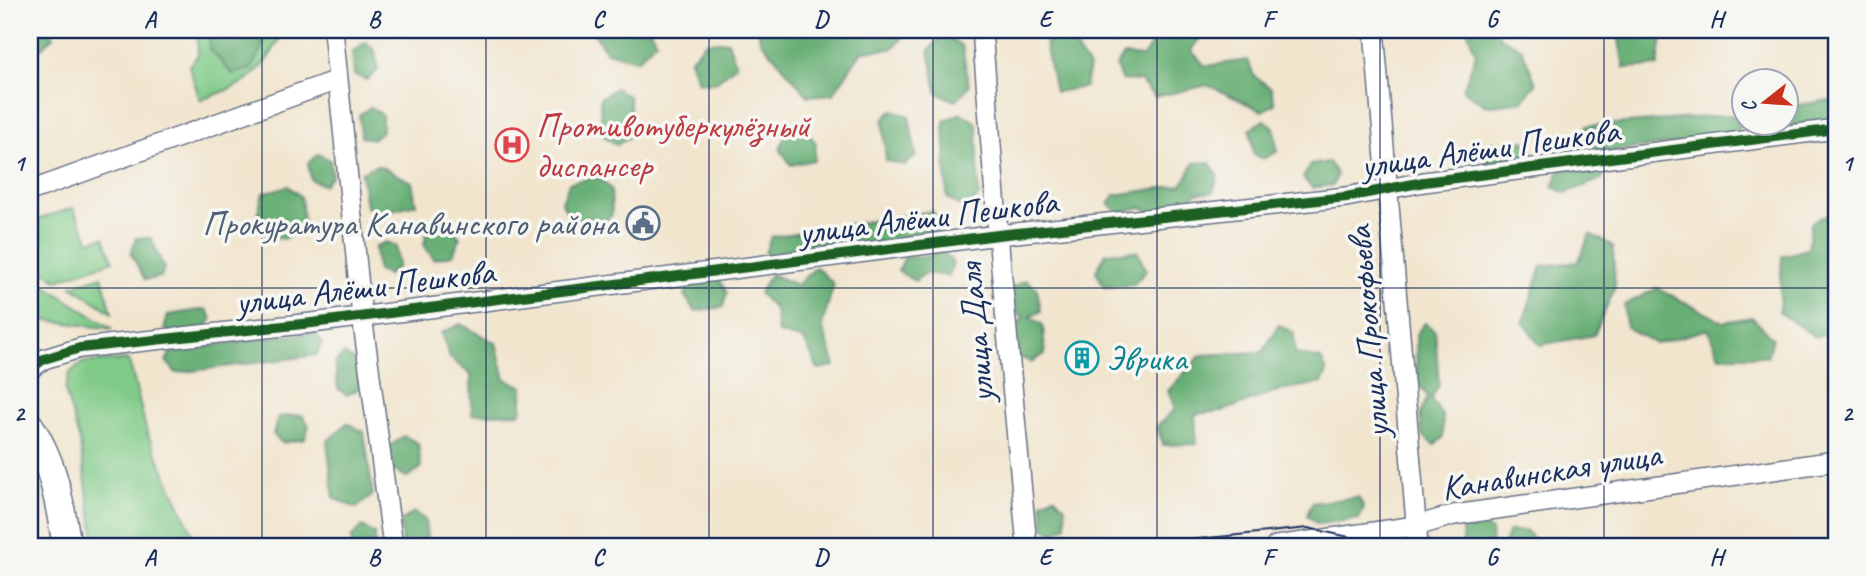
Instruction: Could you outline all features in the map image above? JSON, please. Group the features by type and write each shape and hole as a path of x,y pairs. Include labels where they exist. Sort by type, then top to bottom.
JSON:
{"street":[{"path":"333,30 362,316 393,546"},
{"name":"улица Даля","path":"982,30 1027,546"},
{"name":"улица Прокофьева","path":"1374,30 1418,546"},
{"path":"30,191 337,80"},
{"name":"улица Алёши Пешкова","path":"30,369 44,359 80,348 362,316 998,235 1346,197 1388,187 1836,129"},
{"path":"30,428 57,484 67,546"},
{"name":"Канавинская улица","path":"1276,546 1416,526 1454,515 1836,461"}],"green space":[{"path":"30,30 50,30 54,36 42,48 30,48"},
{"path":"197,30 284,30 268,58 251,76 230,89 200,100 189,66 198,55"},
{"path":"210,30 259,30 263,45 251,69 232,74 209,48"},
{"path":"592,30 650,30 656,41 637,60 606,52"},
{"path":"758,30 910,30 892,49 862,51 833,94 808,96 760,40"},
{"path":"1100,30 1126,30 1124,42 1108,46 1099,35"},
{"path":"1183,30 1206,30 1191,50 1205,66 1248,60 1254,76 1271,88 1275,104 1262,111 1208,85 1155,97 1140,81 1121,80 1116,66 1124,55 1143,57 1154,40 1183,37"},
{"path":"1467,30 1498,30 1499,36 1522,49 1536,83 1523,101 1486,106 1463,90 1476,54"},
{"path":"1632,30 1663,30 1658,66 1624,68 1618,34"},
{"path":"943,35 962,46 969,86 956,101 937,93 929,50"},
{"path":"1067,36 1089,67 1085,87 1055,92 1045,43"},
{"path":"728,41 736,65 715,83 698,82 690,60 706,42"},
{"path":"366,42 375,51 378,70 367,80 354,75 352,52"},
{"path":"616,88 629,97 633,134 617,145 602,135 600,98"},
{"path":"1836,99 1836,121 1800,126 1800,105"},
{"path":"371,107 382,115 382,131 373,139 361,137 359,115"},
{"path":"892,110 909,116 916,156 905,165 886,161 883,120"},
{"path":"961,113 977,123 979,196 966,210 947,198 944,121"},
{"path":"1730,115 1730,136 1734,136 1613,151 1602,179 1566,193 1553,187 1560,170 1578,167 1575,144 1587,126"},
{"path":"1264,120 1274,127 1277,152 1263,159 1254,155 1250,129"},
{"path":"804,128 816,143 814,160 791,165 780,149 786,133"},
{"path":"1524,140 1532,155 1524,167 1491,170 1484,158 1491,143"},
{"path":"318,154 330,160 332,175 324,185 311,180 308,163"},
{"path":"1209,162 1218,175 1213,192 1196,193 1186,210 1153,213 1141,207 1118,213 1109,204 1115,195 1182,185 1194,163"},
{"path":"1329,162 1337,175 1333,185 1312,188 1303,178 1310,165"},
{"path":"377,165 412,182 416,204 380,213 366,207 361,172"},
{"path":"597,176 611,189 612,215 597,229 573,227 562,202 569,183"},
{"path":"288,186 301,197 304,226 284,239 263,234 257,215 263,193"},
{"path":"73,208 90,241 104,237 113,261 57,280 30,263 30,222"},
{"path":"932,211 944,224 935,235 776,258 765,253 771,237"},
{"path":"1832,212 1836,215 1836,331 1815,337 1779,312 1782,256 1808,249 1811,223"},
{"path":"447,222 460,238 453,255 434,259 424,246 427,229"},
{"path":"1590,234 1613,246 1615,287 1594,335 1540,345 1523,322 1542,266 1578,262"},
{"path":"136,238 151,238 164,268 161,277 145,280 131,254"},
{"path":"385,242 396,246 398,266 388,275 377,271 375,247"},
{"path":"941,250 953,263 949,276 925,273 915,281 898,271 905,257 928,257"},
{"path":"1137,251 1146,271 1133,285 1104,287 1096,271 1106,253"},
{"path":"816,267 834,284 822,325 835,366 818,369 804,340 778,333 775,310 759,293 771,274 797,285"},
{"path":"30,276 113,329 30,318"},
{"path":"102,276 112,313 72,286"},
{"path":"718,277 727,293 723,307 695,311 685,296 691,280"},
{"path":"1026,280 1037,289 1041,311 1030,317 1043,325 1045,354 1031,362 1016,355 1012,331 1024,317 1013,311 1011,288"},
{"path":"1657,288 1723,322 1752,317 1773,339 1767,356 1719,356 1708,329 1656,344 1626,327 1624,305"},
{"path":"206,309 212,318 206,328 173,333 164,329 168,315"},
{"path":"1425,323 1435,331 1439,385 1431,399 1443,417 1443,437 1435,445 1422,435 1420,414 1428,397 1417,382 1416,334"},
{"path":"460,324 496,343 505,379 523,387 521,413 472,414 471,375 450,358 441,333"},
{"path":"1279,325 1294,333 1295,354 1321,359 1327,372 1322,383 1280,390 1223,411 1195,414 1197,444 1163,445 1157,426 1175,409 1168,391 1201,355 1263,352"},
{"path":"314,332 322,342 317,355 176,373 166,361 172,351"},
{"path":"344,354 357,362 360,388 347,395 338,389 335,363"},
{"path":"129,360 147,433 198,546 96,546 79,439 65,390 70,372 84,362"},
{"path":"302,415 309,425 305,439 282,443 273,434 278,417"},
{"path":"347,423 364,432 373,495 356,508 334,498 327,442"},
{"path":"404,436 418,443 421,468 407,477 391,469 389,447"},
{"path":"1054,496 1065,507 1066,526 1054,533 1044,527 1042,502"},
{"path":"1358,497 1364,507 1359,519 1317,524 1307,515 1312,503"},
{"path":"414,512 425,520 428,546 402,546 400,522"},
{"path":"1475,520 1491,531 1492,544 1463,546 1462,531"},
{"path":"362,527 375,534 375,546 352,546 351,538"},
{"path":"1509,531 1527,531 1536,546 1503,546"}],"tram line":[{"path":"1129,546 1308,528 1349,537 1364,546"}],"cycle path":[{"path":"30,369 44,359 80,348 312,323 998,235 1346,197 1424,182 1836,129"}],"place":[{"name":"Противотуберкулёзный диспансер","path":"512,145"},
{"name":"Прокуратура Канавинского района","path":"643,223"},
{"name":"Эврика","path":"1082,358"}]}
